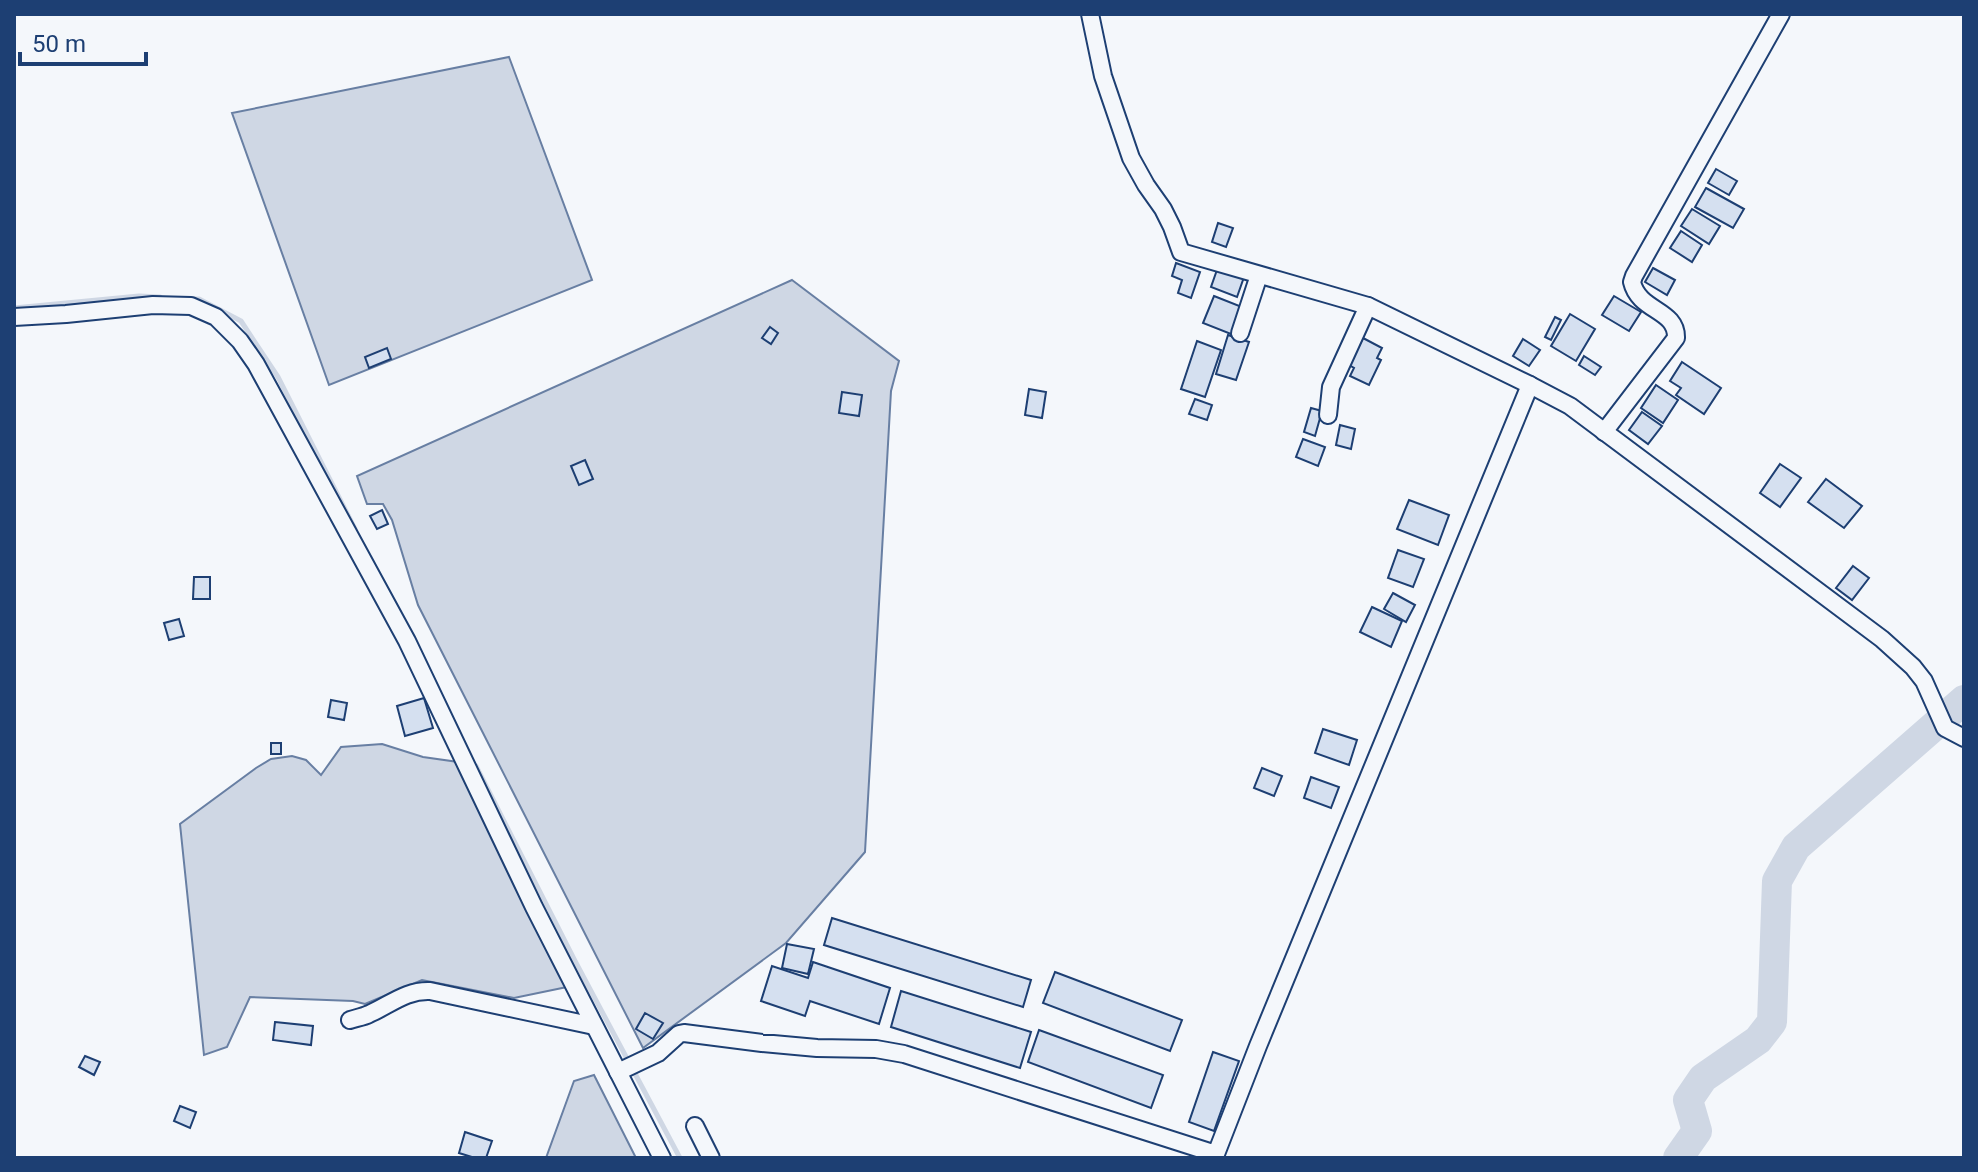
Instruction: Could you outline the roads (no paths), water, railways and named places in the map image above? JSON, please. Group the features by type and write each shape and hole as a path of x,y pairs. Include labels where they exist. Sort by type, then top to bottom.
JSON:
{"street":[{"path":"1090,14 1103,76 1131,158 1163,209 1181,252 1368,306 1570,406 1882,639 1924,681 1945,728 1964,738"},
{"path":"1604,432 1676,338 1672,322 1637,297 1632,282 1634,276 1781,14"},
{"path":"1240,333 1259,275"},
{"path":"14,317 153,305 191,306 216,317 240,341 277,401 407,641 594,1026 626,1068 662,1158"},
{"path":"1328,415 1331,387 1368,306"},
{"path":"626,1068 658,1053 679,1034 691,1032 789,1046 876,1049 904,1054 1222,1156 1231,1112 1530,385"},
{"path":"350,1020 418,990 594,1026"},
{"path":"695,1126 711,1158"}],"waterway":[{"path":"14,308 139,296 160,297"},
{"path":"190,299 199,299 241,321 278,377 355,529"},
{"path":"1678,1158 1697,1131 1688,1100 1703,1078 1758,1040 1772,1022 1777,881 1796,847 1964,700"},
{"path":"476,766 680,1158"}]}
